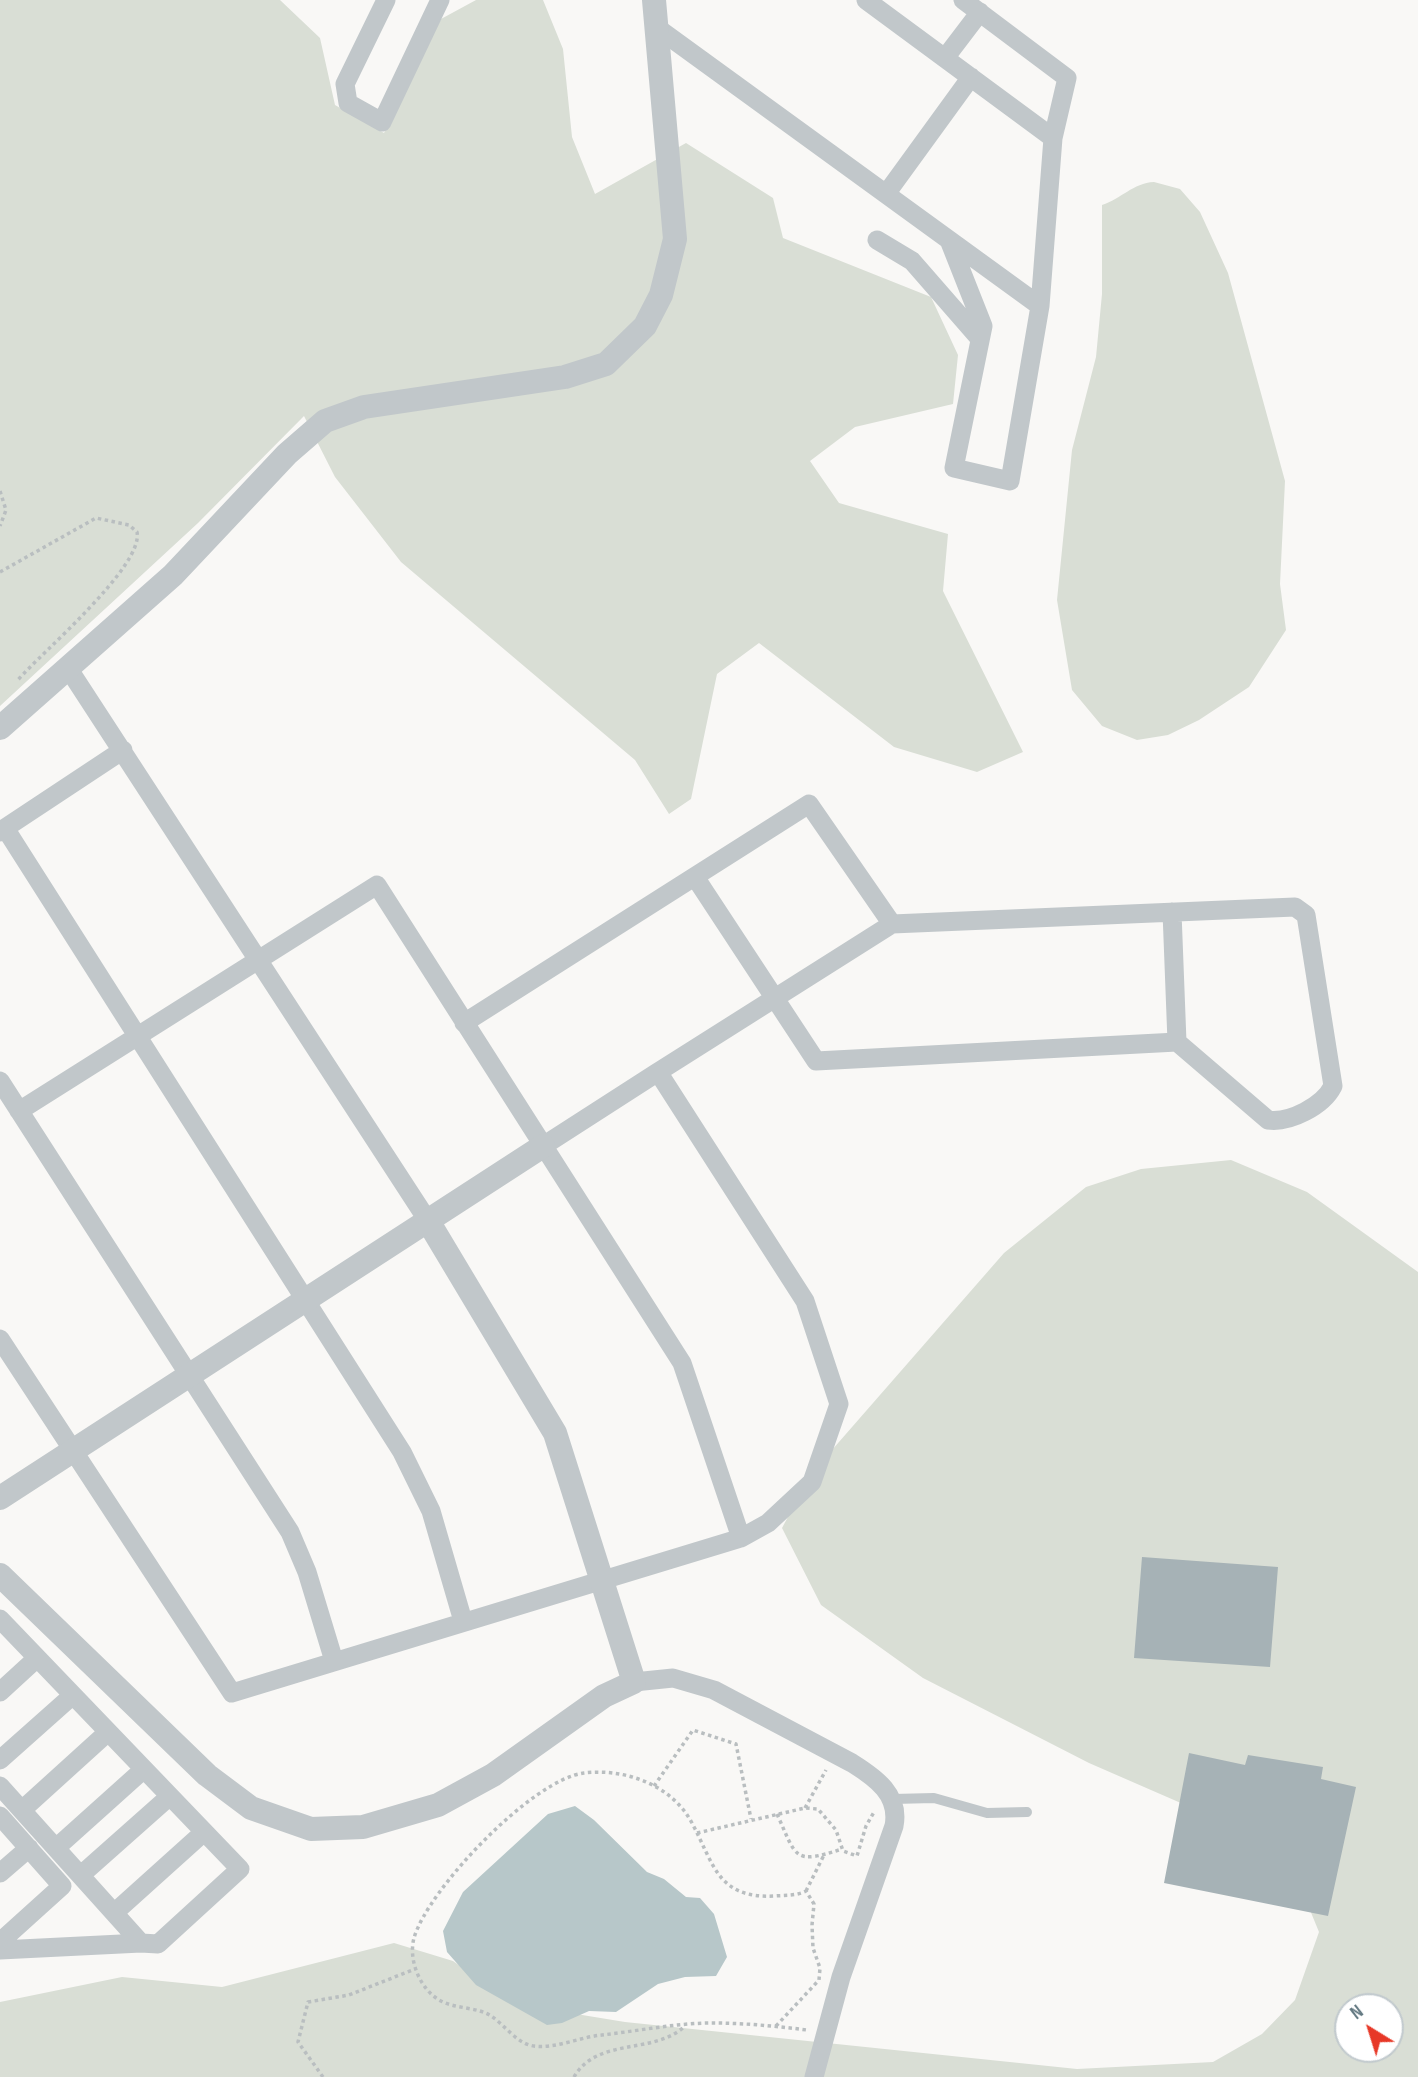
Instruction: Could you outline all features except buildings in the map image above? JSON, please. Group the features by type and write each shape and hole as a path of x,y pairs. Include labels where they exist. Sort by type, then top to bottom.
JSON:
{"street":[{"path":"386,0 345,84 348,103 383,122 440,0"},
{"path":"0,729 173,575 287,454 325,421 364,407 565,377 606,364 645,326 661,295 675,239 654,0"},
{"path":"866,0 1053,138"},
{"path":"948,239 983,326 954,468 1010,481 1040,306 1053,138 1067,78 963,0"},
{"path":"946,58 980,12"},
{"path":"656,27 1040,306"},
{"path":"886,194 971,77"},
{"path":"877,240 912,261 980,339"},
{"path":"68,668 428,1220 555,1433 634,1682"},
{"path":"123,751 2,830 137,1036 422,1487 463,1621"},
{"path":"464,1023 809,804 892,924"},
{"path":"0,1497 542,1146 658,1072 775,998 892,924 1295,907 1306,915 1333,1086 1328,1096 1283,1122 1268,1120 1177,1042 816,1062 775,998 695,877"},
{"path":"19,1111 377,885 682,1363 741,1538"},
{"path":"1172,912 1177,1042"},
{"path":"4,1352 232,1693 602,1578 741,1538 768,1523 812,1482 839,1404 805,1301 658,1072"},
{"path":"0,1081 290,1532 307,1572 334,1661"},
{"path":"0,1575 207,1775 251,1808 311,1829 363,1828 438,1805 493,1775 604,1696 634,1682 673,1678 714,1690 836,1754 872,1776 893,1799 897,1812 841,1977 814,2077"},
{"path":"0,1950 158,1944 240,1869 1,1621"},
{"path":"0,1692 37,1658"},
{"path":"0,1760 73,1695"},
{"path":"22,1810 108,1732"},
{"path":"56,1848 144,1769"},
{"path":"0,1786 141,1943"},
{"path":"80,1875 170,1796"},
{"path":"0,1816 62,1886 0,1942"},
{"path":"114,1913 204,1832"},
{"path":"0,1873 29,1849"}],"lane":[{"path":"893,1799 934,1798 987,1813 1027,1812"}],"path":[{"path":"0,491 6,510 0,526"},
{"path":"0,572 96,518 129,525 137,531 138,539 129,561 111,586 15,683"},
{"path":"654,1786 693,1730 736,1744 751,1819"},
{"path":"805,1808 836,1754"},
{"path":"806,1891 762,1896 745,1894 726,1883 712,1865 697,1832 678,1806 654,1786 636,1777 584,1773 564,1777 535,1795 495,1829 427,1912 414,1938 415,1969 421,1983 439,2000 489,2014 525,2044 537,2046 710,2022 826,2032"},
{"path":"777,1814 792,1846 800,1856 811,1859 842,1849 856,1856 866,1826 876,1810 893,1799"},
{"path":"697,1832 805,1808 818,1809 836,1829 842,1849"},
{"path":"806,1891 824,1855"},
{"path":"776,2026 819,1980 820,1968 813,1948 811,1925 814,1904 806,1891"},
{"path":"323,2077 298,2042 308,2003 349,1996 415,1969"},
{"path":"574,2077 594,2055 672,2037 685,2026"}],"shaded area":[{"path":"0,0 280,0 320,38 335,105 384,133 441,19 476,0 543,0 563,49 572,137 595,194 686,143 773,198 783,238 931,297 958,355 953,404 855,427 810,461 839,503 948,534 943,591 1023,752 977,772 894,747 759,643 717,674 691,799 669,814 635,760 401,562 335,477 304,416 198,523 0,706"},
{"path":"1154,182 1180,189 1200,212 1228,273 1285,481 1280,584 1286,630 1249,687 1199,720 1168,735 1137,740 1102,726 1072,690 1057,600 1072,450 1096,357 1102,294 1102,205 1133,188"},
{"path":"1231,1160 1307,1192 1418,1272 1418,2077 0,2077 0,2002 122,1977 222,1987 394,1943 453,1961 515,2004 625,2022 1077,2069 1213,2062 1262,2034 1295,2000 1319,1932 1296,1876 1229,1824 1089,1763 923,1678 821,1605 782,1528 811,1474 1004,1253 1086,1187 1141,1169"},
{"path":"575,1806 594,1820 647,1872 664,1879 686,1897 700,1898 714,1914 727,1957 716,1976 685,1977 658,1984 616,2012 589,2011 562,2023 547,2025 476,1985 447,1952 443,1931 463,1892 548,1814"}]}
